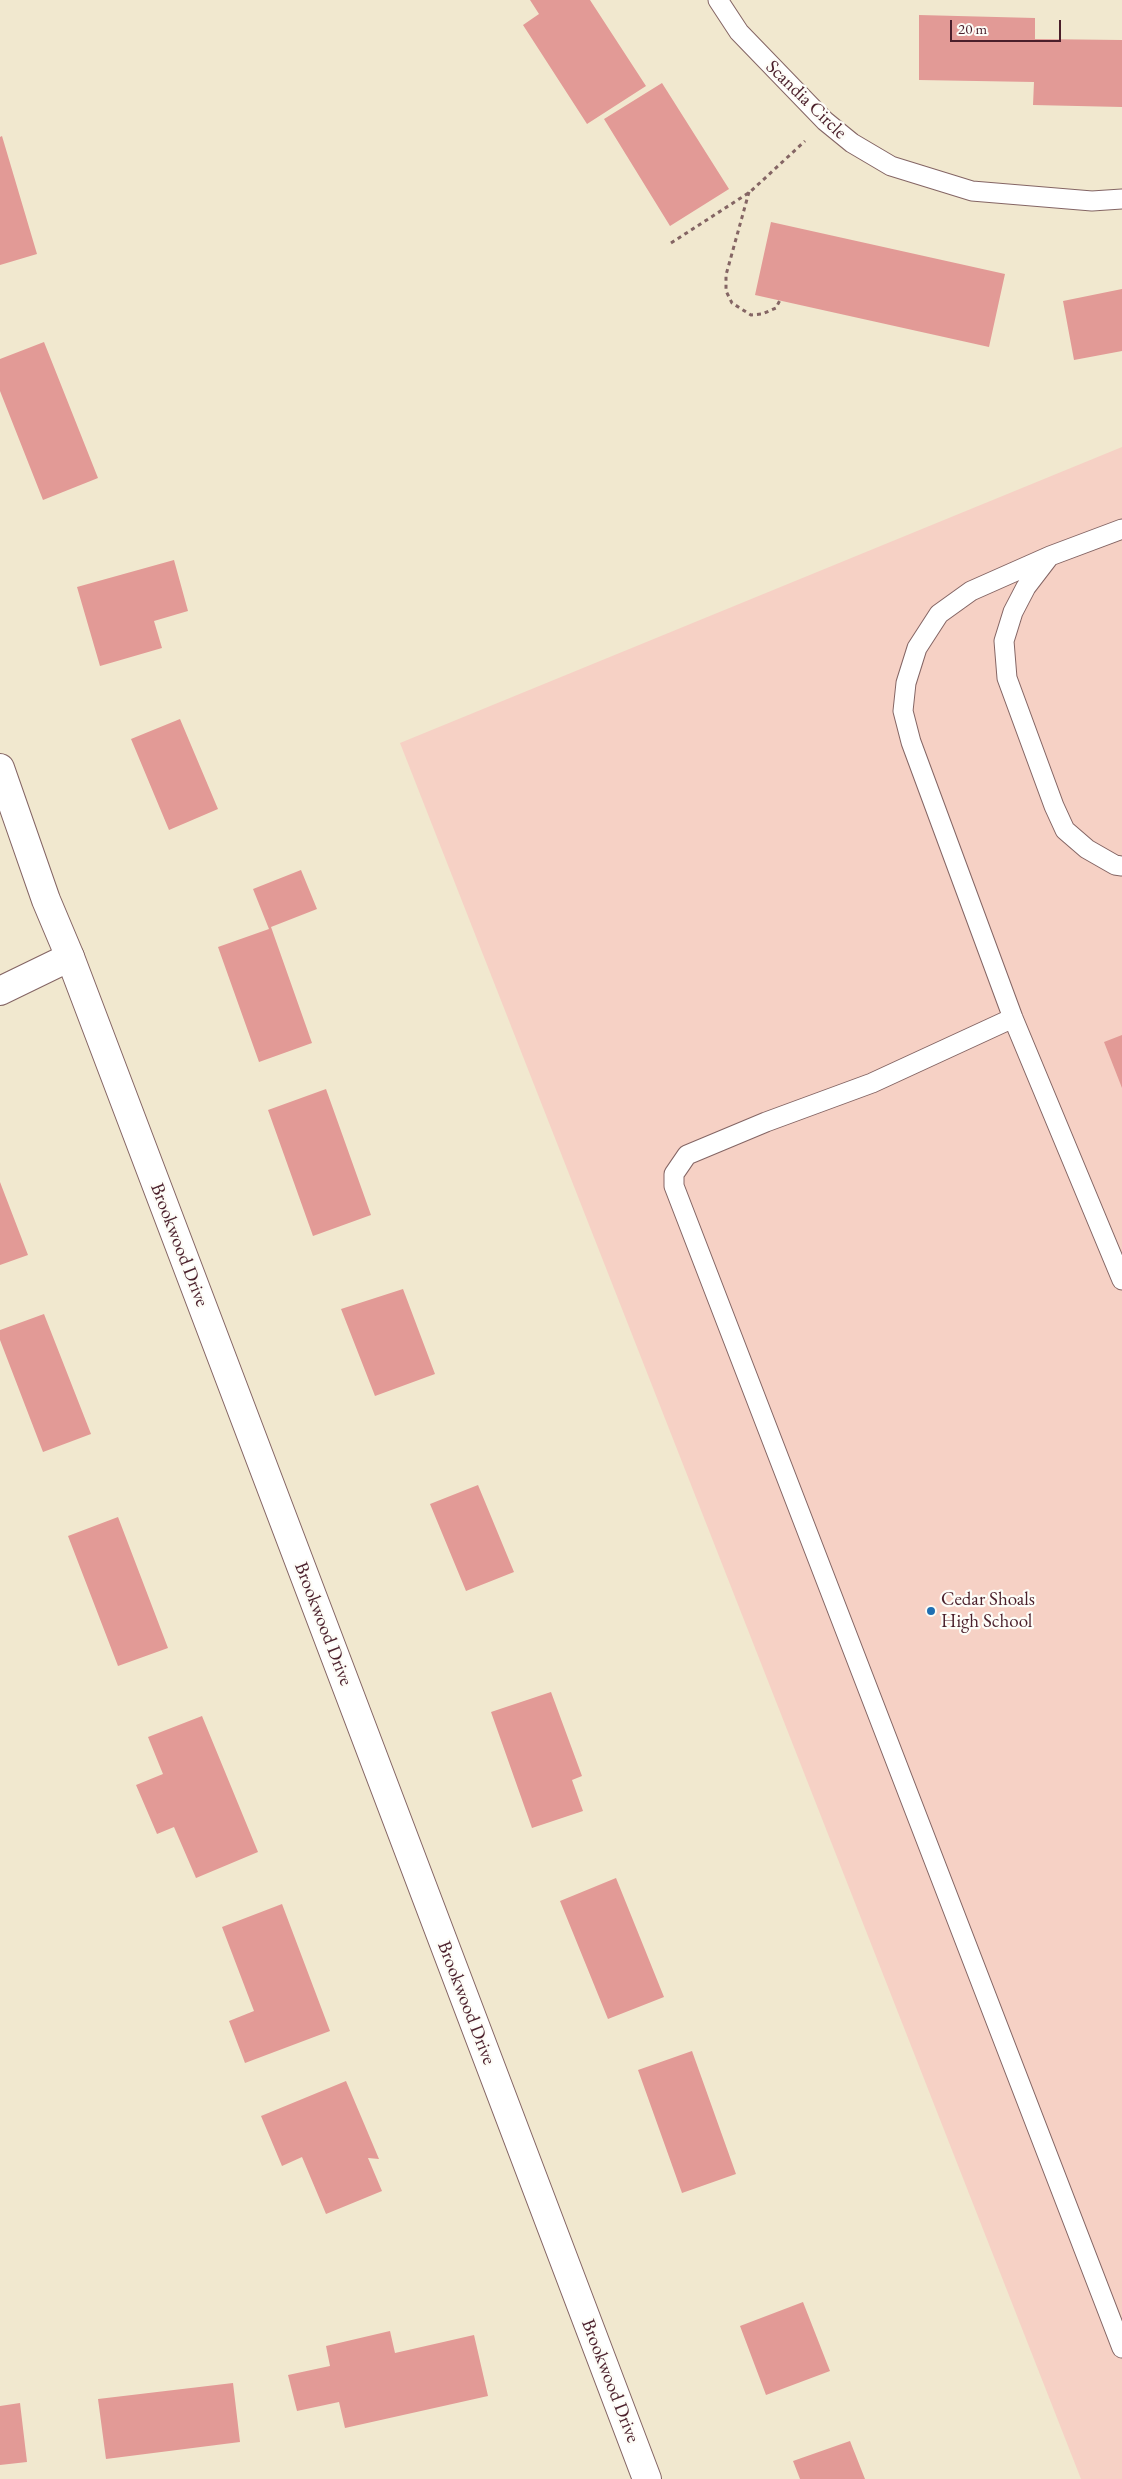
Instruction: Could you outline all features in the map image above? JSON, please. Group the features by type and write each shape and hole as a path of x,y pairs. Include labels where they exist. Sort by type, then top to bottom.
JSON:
{"street":[{"name":"Brookwood Drive","path":"0,768 46,900 70,957 643,2478"},
{"path":"0,991 70,957"}],"lane":[{"name":"Scandia Circle","path":"718,0 739,32 825,121 852,143 891,166 972,192 1092,200 1122,199"},
{"path":"1122,529 1050,556 971,590 939,614 917,648 906,683 903,711 910,742 1014,1018 1122,1280"},
{"path":"1050,556 1026,587 1013,612 1004,641 1007,678 1054,806 1065,830 1087,849 1115,865 1122,866"},
{"path":"1014,1018 872,1083 766,1122 687,1156 674,1174 674,1186 1122,2348"}],"path":[{"path":"672,244 750,192 825,121"},
{"path":"750,192 726,275 726,291 732,303 751,315 762,314 776,308 780,300"}],"shaded area":[{"name":"Cedar Shoals High School","path":"1122,447 1122,2479 1081,2479 400,743"}],"building":[{"path":"530,0 590,0 646,86 587,124 523,25 539,14"},
{"path":"919,15 1035,18 1035,39 1122,40 1122,107 1033,105 1034,82 919,80"},
{"path":"662,83 729,189 670,226 604,119"},
{"path":"2,136 37,254 0,265 0,137"},
{"path":"771,222 1005,274 989,347 755,295"},
{"path":"1122,289 1122,351 1074,360 1063,301"},
{"path":"44,342 98,478 43,500 0,391 0,359"},
{"path":"174,560 188,611 154,621 162,648 100,666 77,587"},
{"path":"180,719 218,809 169,830 131,739"},
{"path":"301,870 317,909 271,927 312,1043 259,1062 218,947 269,929 253,889"},
{"path":"1122,1035 1122,1088 1104,1042"},
{"path":"326,1089 371,1215 313,1236 268,1110"},
{"path":"0,1182 28,1255 0,1265"},
{"path":"403,1289 435,1374 375,1396 341,1309"},
{"path":"44,1314 91,1434 43,1452 0,1340 0,1330"},
{"path":"478,1485 514,1572 466,1591 430,1504"},
{"path":"118,1517 168,1648 118,1666 68,1536"},
{"path":"551,1692 582,1776 572,1780 583,1811 532,1828 491,1712"},
{"path":"202,1716 258,1852 196,1878 174,1827 157,1834 136,1785 163,1774 148,1737"},
{"path":"616,1878 664,1997 608,2019 560,1901"},
{"path":"282,1904 330,2031 245,2063 229,2021 254,2011 222,1927"},
{"path":"692,2051 736,2174 682,2193 638,2070"},
{"path":"346,2081 379,2159 368,2158 382,2191 326,2214 302,2157 282,2166 261,2116"},
{"path":"803,2302 830,2371 766,2395 740,2326"},
{"path":"390,2331 395,2353 474,2335 488,2396 345,2428 339,2402 297,2411 288,2375 330,2366 326,2346"},
{"path":"233,2383 240,2442 106,2459 98,2399"},
{"path":"20,2403 27,2462 0,2465 0,2406"},
{"path":"850,2441 865,2479 800,2479 793,2461"}],"place":[{"name":"Cedar Shoals High School","path":"931,1611"}]}
